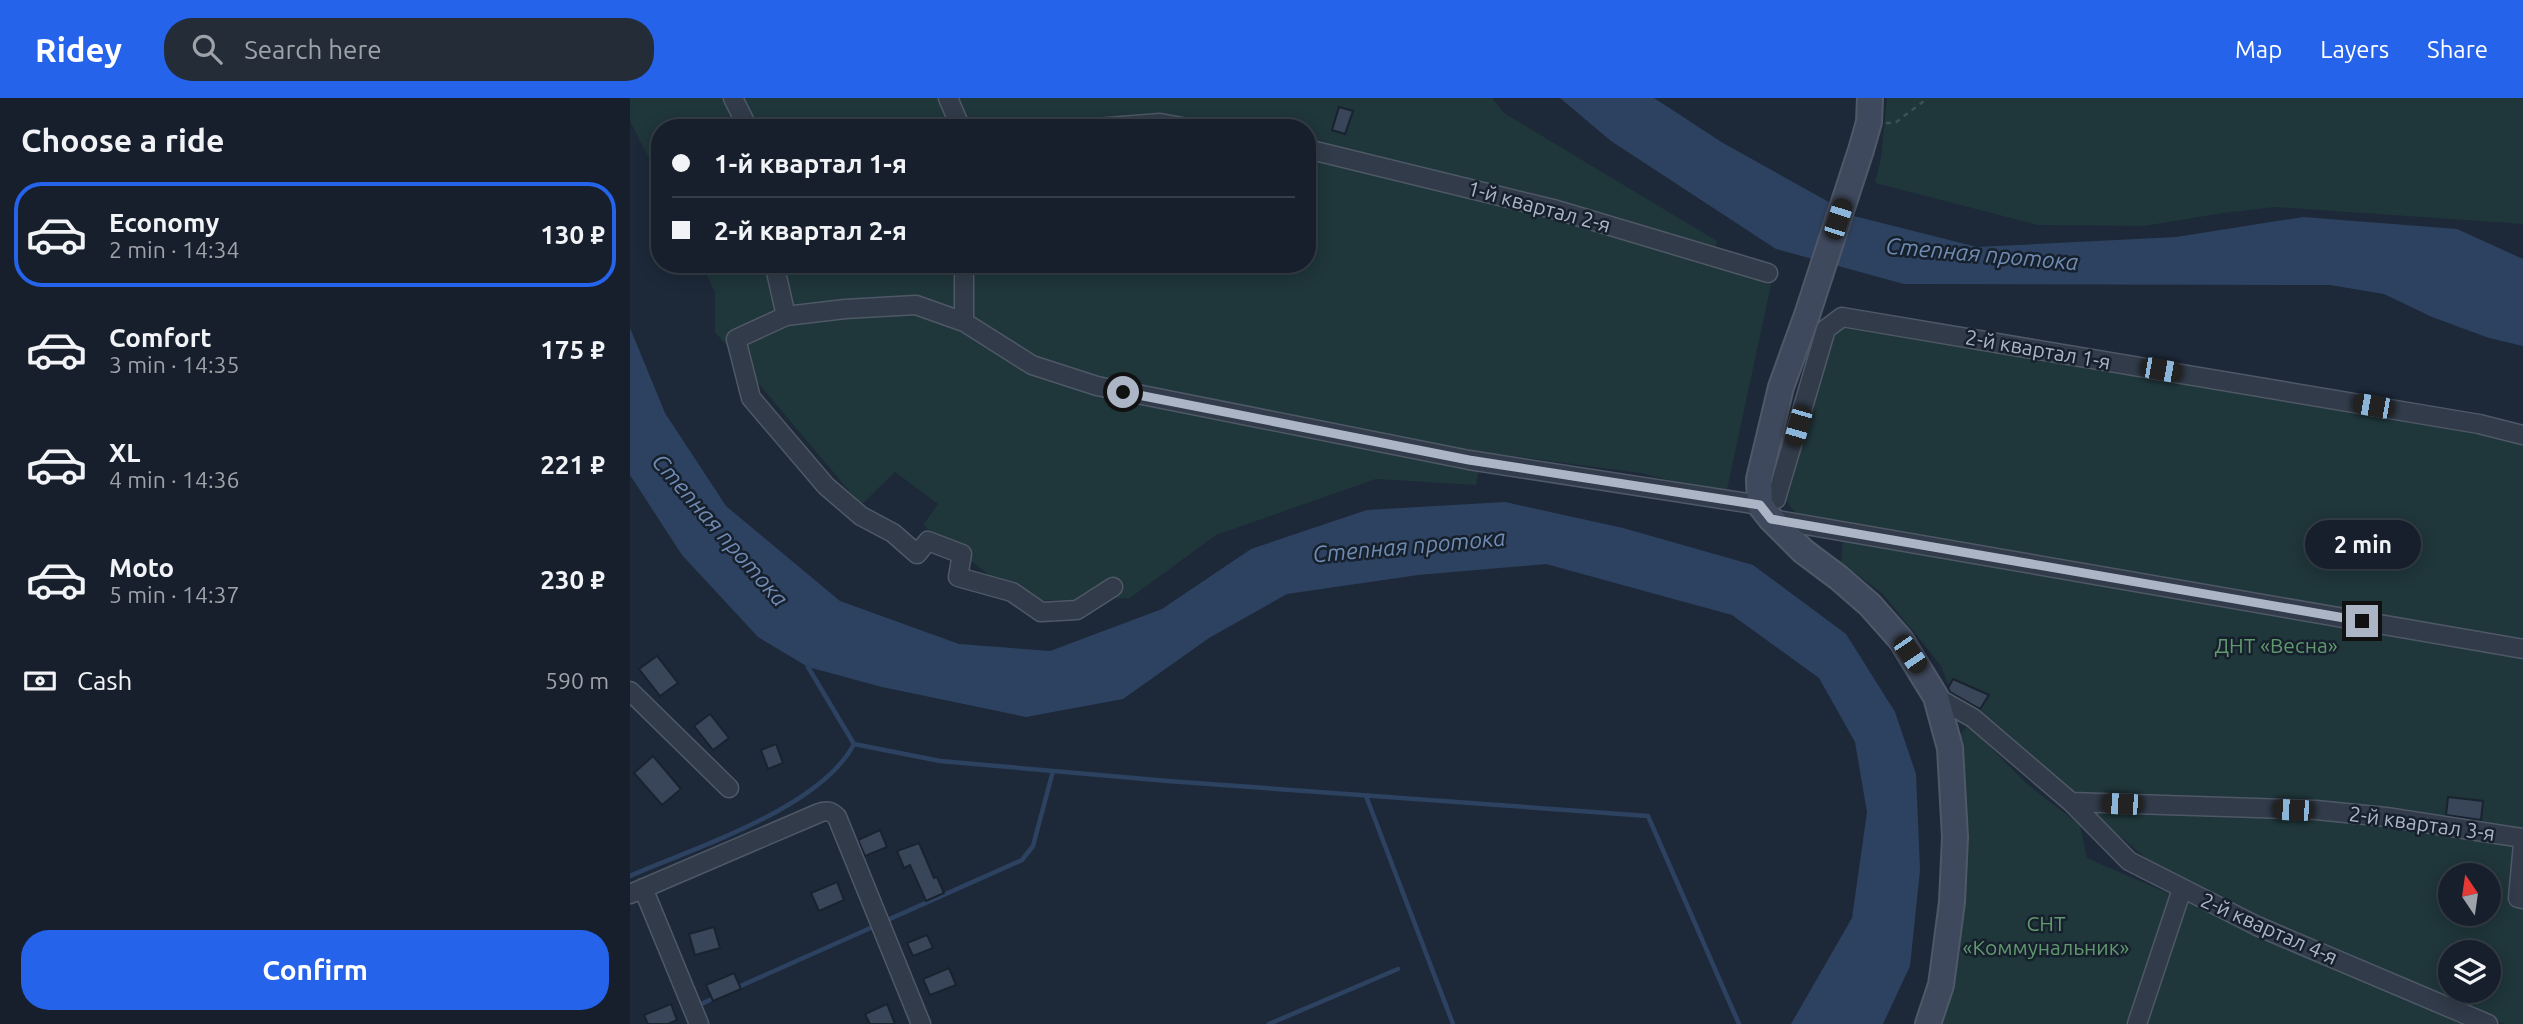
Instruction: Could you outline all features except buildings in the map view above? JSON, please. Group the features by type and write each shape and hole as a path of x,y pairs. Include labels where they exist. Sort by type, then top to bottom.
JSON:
{"street":[{"path":"733,98 744,119"},
{"path":"948,98 957,119"},
{"path":"1869,110 1861,149 1781,387 1759,479 1766,512 1802,551 1870,605 1901,640 1936,697 1950,748 1955,836 1952,902 1941,985 1928,1024"},
{"name":"1-й квартал 2-я","path":"1316,151 1557,210 1768,273"},
{"path":"776,273 786,316"},
{"path":"964,273 964,323"},
{"path":"1113,587 1077,610 1041,611 1012,592 958,577 962,554 928,541 917,554 893,533 861,516 826,486 751,398 736,339 786,316 916,305 964,323 1032,365 1097,386 1469,460 2523,649"},
{"name":"2-й квартал 1-я","path":"1766,512 1776,499 1826,329 1842,317 2479,424 2523,435"},
{"path":"630,691 729,788"},
{"path":"1936,697 1973,718 2071,802"},
{"name":"2-й квартал 3-я","path":"2071,802 2316,810 2386,817 2523,838"},
{"name":"2-й квартал 4-я","path":"2071,802 2129,861 2257,926 2488,1024"},
{"path":"699,1024 637,891 826,811 837,817 921,1024"},
{"name":"2-й квартал 3-я","path":"2523,844 2518,898 2523,899"},
{"path":"2137,1024 2182,889"}],"path":[{"path":"1869,110 1895,123 1928,98"}],"green space":[{"path":"630,98 1492,98 1504,113 1717,241 1711,263 1771,285 1726,494 1640,473 1482,452 1476,485 1376,479 1216,535 1130,598 1024,601 923,525 938,504 895,472 861,505 715,332 715,292 706,273 1316,273 1316,119 651,119 651,163 630,121"},
{"path":"1887,98 2523,98 2523,224 2275,207 2144,226 2038,225 1875,183 1881,158"},
{"name":"ДНТ «Весна»","path":"1850,326 2480,431 2523,443 2523,1024 2504,1024 2454,1003 2501,1003 2501,940 2438,940 2438,996 2260,921 2155,866 1951,691 1941,666 1883,594 1841,562 1844,527 1804,518 1787,501 1827,348 1839,330"},
{"name":"СНТ «Коммунальник»","path":"1973,718 1977,734 2028,785 2080,825 2087,858 2468,1024 1940,1024 1964,845 1960,735"}],"water":[{"name":"Степная протока","path":"1560,98 1654,98 1723,143 1854,216 1977,247 2176,237 2303,217 2457,229 2523,259 2523,346 2489,338 2432,317 2384,294 2330,285 1904,284 1776,249 1611,141"},
{"name":"Степная протока","path":"630,328 665,413 726,506 840,601 959,644 1050,651 1162,609 1251,549 1367,510 1505,502 1623,528 1753,565 1846,634 1895,712 1916,774 1920,870 1910,966 1883,1024 1791,1024 1852,918 1867,812 1855,742 1819,678 1732,615 1546,564 1418,575 1287,594 1209,638 1123,699 1026,717 882,687 808,667 758,637 682,555 630,475"}],"waterway":[{"path":"808,667 854,744 940,761 1168,781 1648,816 1739,1024"},
{"path":"630,876 754,824 785,807 814,788 838,767 854,744"},
{"path":"883,922 1022,860 1033,846 1053,771"},
{"path":"1366,796 1453,1024"},
{"path":"736,988 875,926"},
{"path":"1269,1024 1398,969"},
{"path":"695,1007 716,997"}],"route":[{"path":"1123,392 1469,460 1760,505 1771,519 2362,621"}]}
